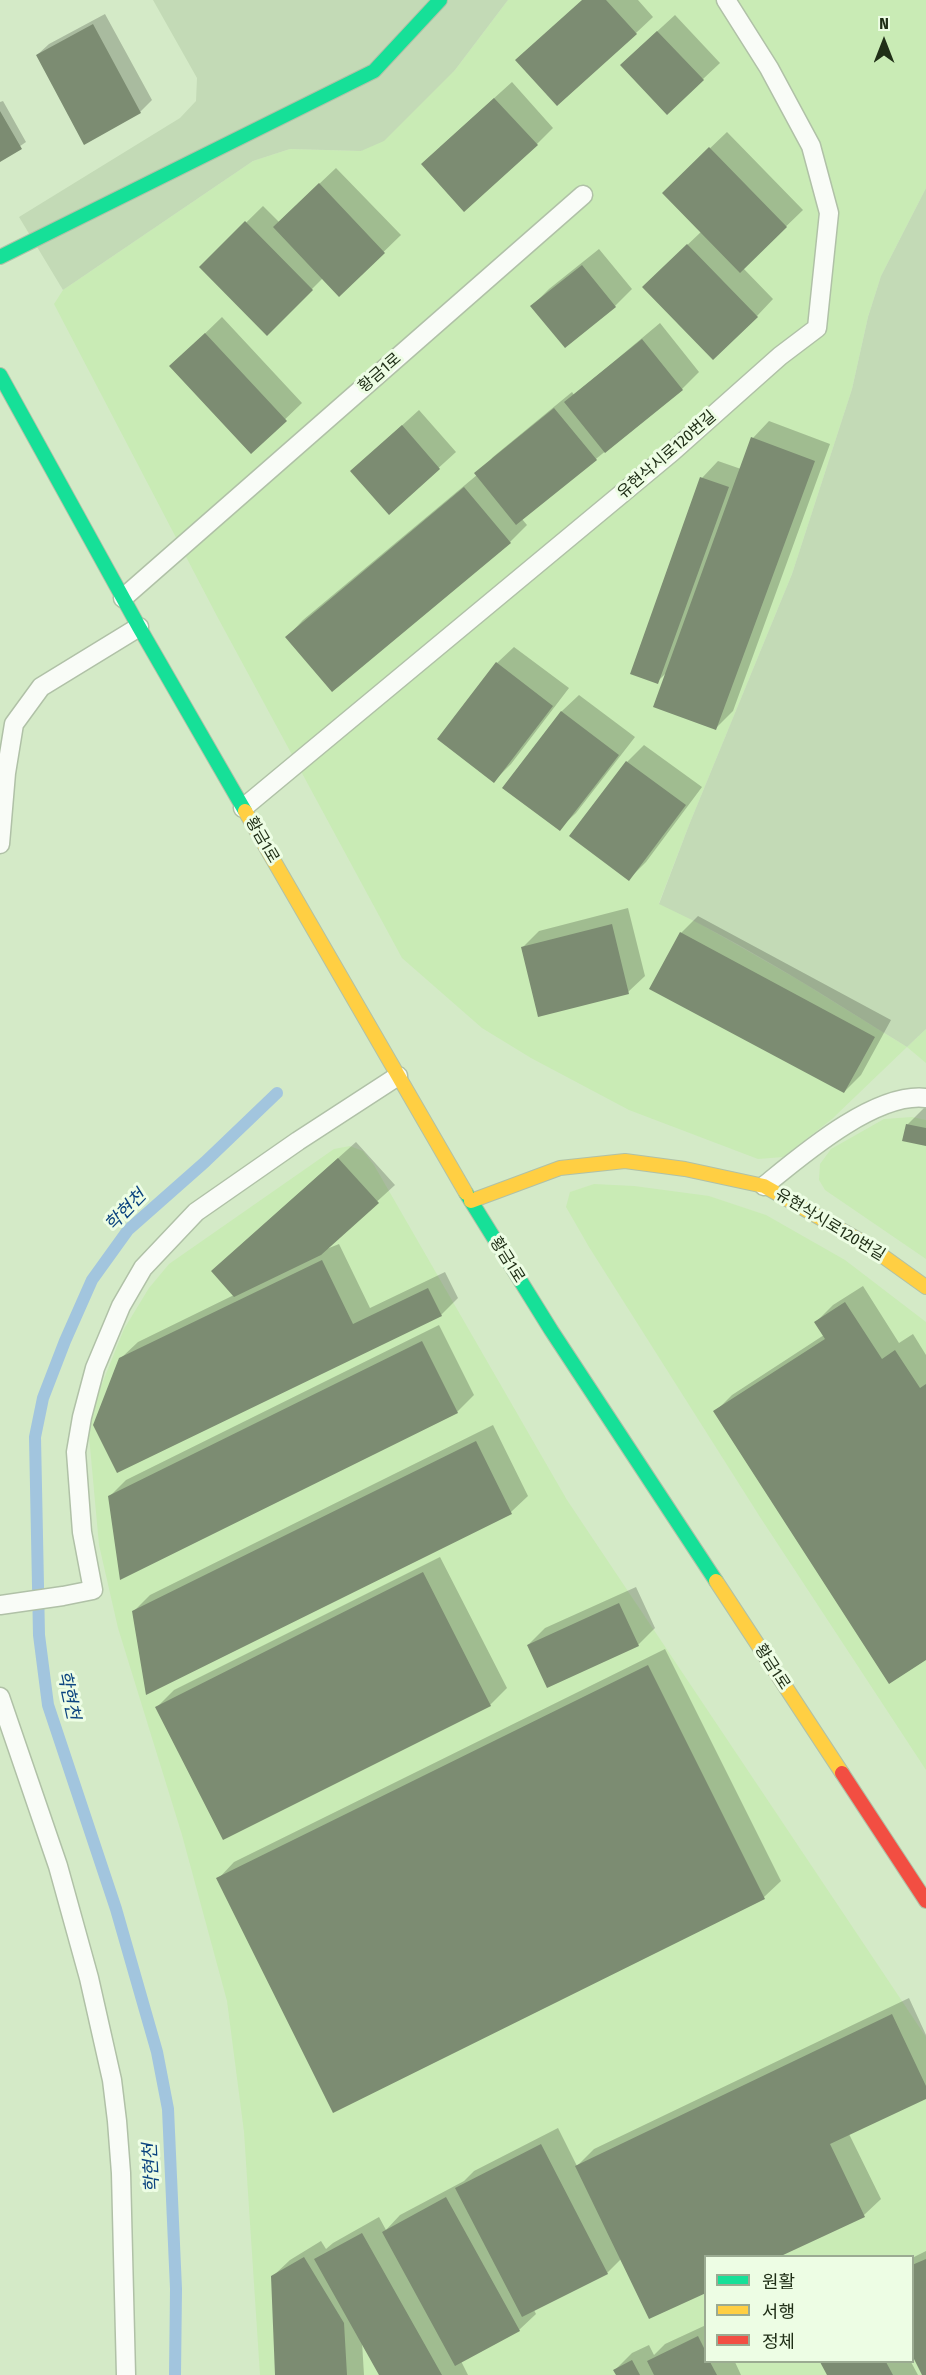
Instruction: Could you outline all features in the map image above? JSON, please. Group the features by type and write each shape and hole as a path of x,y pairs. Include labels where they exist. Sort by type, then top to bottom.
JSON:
{"street":[{"path":"0,257 374,71 440,0"},
{"name":"황금1로","path":"0,375 139,627 471,1201 558,1340 926,1900"},
{"name":"유현삭시로120번길","path":"471,1201 560,1168 626,1161 686,1169 764,1186 866,1244 926,1287"}],"lane":[{"name":"유현삭시로120번길","path":"243,808 672,452 780,356 817,328 829,213 811,146 770,68 726,0"},
{"name":"황금1로","path":"123,598 584,195"},
{"path":"0,844 6,773 14,724 41,687 139,627"},
{"path":"4,1604 93,1590 82,1532 76,1452 94,1368 121,1306 143,1268 196,1212 298,1141 398,1076"},
{"name":"유현삭시로120번길","path":"764,1186 829,1135 880,1107 912,1097 926,1098"},
{"path":"0,1697 58,1866 103,2034 118,2132 126,2375"}],"shaded area":[{"path":"153,0 508,0 455,70 384,141 361,151 290,149 253,161 63,290 19,217 180,118 196,101 197,78"},
{"path":"508,0 926,0 926,188 881,276 868,317 852,389 792,574 659,903 690,918 797,979 907,1047 832,1119 783,1157 758,1159 629,1110 531,1058 482,1028 402,958 218,618 54,304 63,290 253,161 290,149 361,151 455,70"},
{"path":"926,188 926,1029 907,1047 816,990 723,936 659,904 792,574 852,389 868,317 881,276"},
{"path":"926,1029 926,1063 907,1047"},
{"path":"912,1117 926,1120 926,1259 825,1190 819,1180 820,1164 831,1149 884,1119"},
{"path":"350,1146 363,1151 374,1165 567,1500 926,2037 926,2375 260,2375 244,2132 227,2001 182,1835 118,1628 99,1545 89,1436 94,1404 124,1329 149,1288 169,1264 334,1149"},
{"path":"594,1184 634,1186 709,1196 766,1215 845,1260 926,1322 926,1770 760,1517 566,1207 570,1192"}],"building":[{"path":"582,0 606,0 637,34 557,106 515,60"},
{"path":"93,24 141,113 84,145 36,55"},
{"path":"657,31 704,80 667,115 620,65"},
{"path":"494,98 538,145 464,212 421,164"},
{"path":"0,111 22,149 0,162"},
{"path":"709,147 787,227 740,273 662,193"},
{"path":"319,183 385,253 339,297 273,227"},
{"path":"245,221 313,290 267,336 199,267"},
{"path":"687,244 758,317 713,360 642,287"},
{"path":"582,265 616,307 565,348 530,306"},
{"path":"205,333 287,421 251,454 169,366"},
{"path":"642,339 683,390 605,453 564,402"},
{"path":"554,408 597,460 516,525 474,473"},
{"path":"402,425 440,469 389,515 350,471"},
{"path":"751,437 815,461 716,730 653,707"},
{"path":"700,477 729,487 658,684 630,674"},
{"path":"464,487 511,543 332,692 285,637"},
{"path":"496,662 553,706 494,783 437,739"},
{"path":"561,711 619,755 560,831 502,788"},
{"path":"626,761 686,805 629,881 569,836"},
{"path":"612,924 629,994 538,1017 521,947"},
{"path":"680,932 875,1037 844,1093 649,989"},
{"path":"906,1124 926,1128 926,1146 902,1141"},
{"path":"338,1158 379,1203 321,1255 234,1297 211,1271"},
{"path":"322,1260 353,1324 428,1288 442,1316 117,1473 93,1425 119,1358"},
{"path":"845,1302 882,1359 895,1350 920,1388 926,1384 926,1660 889,1684 713,1411 825,1339 814,1322"},
{"path":"422,1341 458,1413 120,1580 108,1496"},
{"path":"476,1441 512,1514 146,1695 132,1611"},
{"path":"423,1572 491,1706 223,1840 155,1707"},
{"path":"619,1603 639,1646 547,1688 527,1645"},
{"path":"648,1665 765,1899 333,2113 216,1878"},
{"path":"892,2014 926,2086 926,2099 830,2144 865,2217 783,2255 704,2255 704,2294 649,2319 575,2166"},
{"path":"541,2144 608,2274 522,2317 455,2188"},
{"path":"446,2197 520,2331 455,2366 382,2232"},
{"path":"362,2233 442,2375 379,2375 314,2259"},
{"path":"304,2257 344,2323 347,2375 275,2375 271,2276"},
{"path":"926,2259 926,2375 922,2375 914,2359 914,2264"},
{"path":"698,2336 704,2348 704,2363 711,2363 717,2375 654,2375 647,2361"},
{"path":"632,2360 640,2375 616,2375 613,2370"},
{"path":"821,2363 887,2363 893,2375 827,2375"}],"waterway":[{"name":"학현천","path":"175,2375 176,2289 168,2109 157,2052 116,1909 48,1705 39,1635 35,1437 43,1398 92,1280 128,1230 205,1162 277,1093"}],"traffic: fast":[{"path":"0,257 374,71 440,0"},
{"path":"0,375 139,627 245,811"},
{"path":"466,1193 551,1330 716,1581"}],"traffic: slow":[{"path":"245,811 466,1193"},
{"path":"471,1201 560,1168 625,1161 685,1169 764,1186 866,1244 926,1287"},
{"path":"716,1581 842,1773"}],"traffic: jam":[{"path":"842,1773 926,1901"}]}
